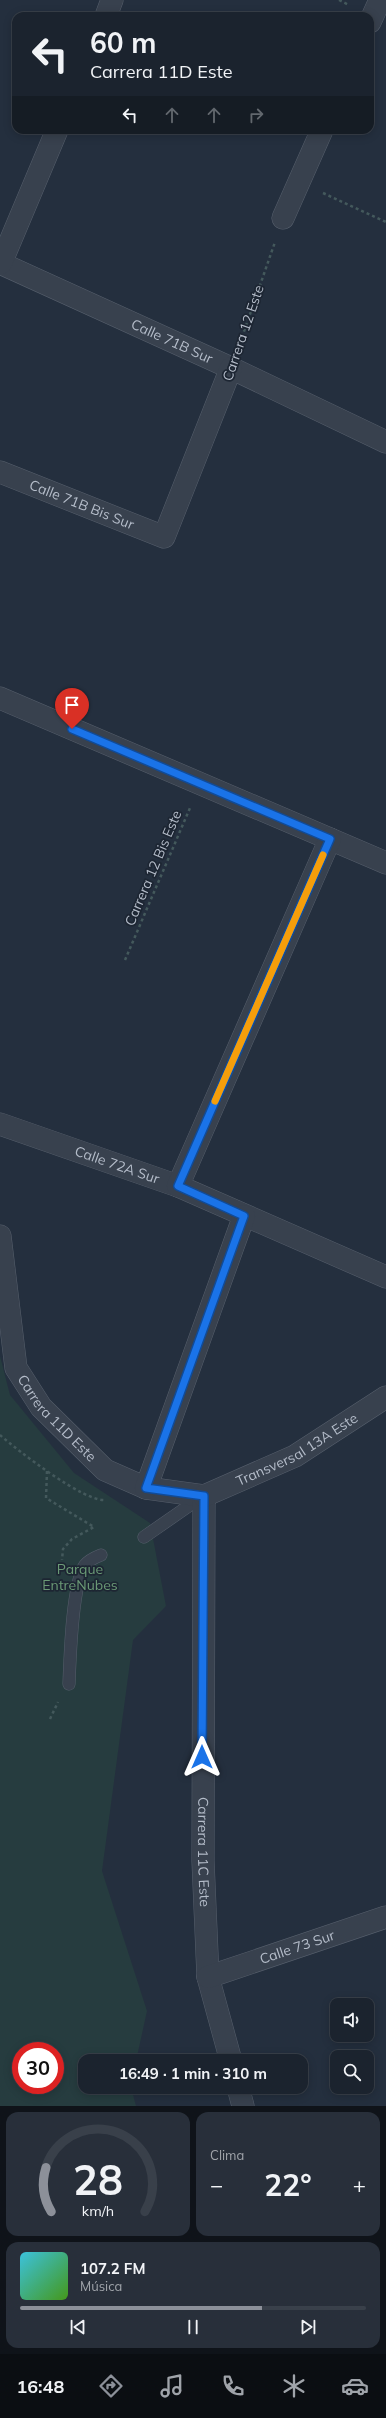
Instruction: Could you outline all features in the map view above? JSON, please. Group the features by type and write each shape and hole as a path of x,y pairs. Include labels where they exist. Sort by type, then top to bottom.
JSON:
{"street":[{"path":"108,12 112,0"},
{"path":"0,263 55,134"},
{"path":"283,218 320,134"},
{"name":"Calle 71B Sur","path":"0,263 231,368 386,442"},
{"name":"Carrera 12 Este","path":"164,537 231,368"},
{"name":"Calle 71B Bis Sur","path":"0,472 164,537"},
{"path":"0,698 386,863"},
{"path":"178,1186 330,839"},
{"name":"Calle 72A Sur","path":"0,1124 178,1186 386,1277"},
{"path":"146,1488 244,1216"},
{"name":"Carrera 11D Este","path":"0,1236 16,1368 41,1407 105,1470 146,1488 204,1496"},
{"name":"Transversal 13A Este","path":"204,1496 295,1456 386,1397"},
{"name":"Carrera 11C Este","path":"204,1496 202,1861 208,1976 229,2054"},
{"name":"Calle 73 Sur","path":"208,1976 386,1917"},
{"path":"240,2094 243,2106"}],"lane":[{"path":"144,1537 204,1496"},
{"path":"69,1684 71,1638 79,1580 86,1564 101,1555"}],"path":[{"path":"299,182 386,222"},
{"name":"Carrera 12 Este","path":"231,368 283,218"},
{"name":"Carrera 12 Bis Este","path":"125,960 200,784"}],"green space":[{"name":"Parque EntreNubes","path":"0,1356 10,1395 74,1473 150,1523 166,1606 133,1640 102,1871 147,2011 138,2054 78,2054 78,2094 133,2094 136,2106 0,2106"}],"slow traffic":[{"path":"215,1101 323,855"}],"route":[{"path":"72,729 330,839 178,1186 244,1216 146,1488 204,1496 202,1757"}]}
